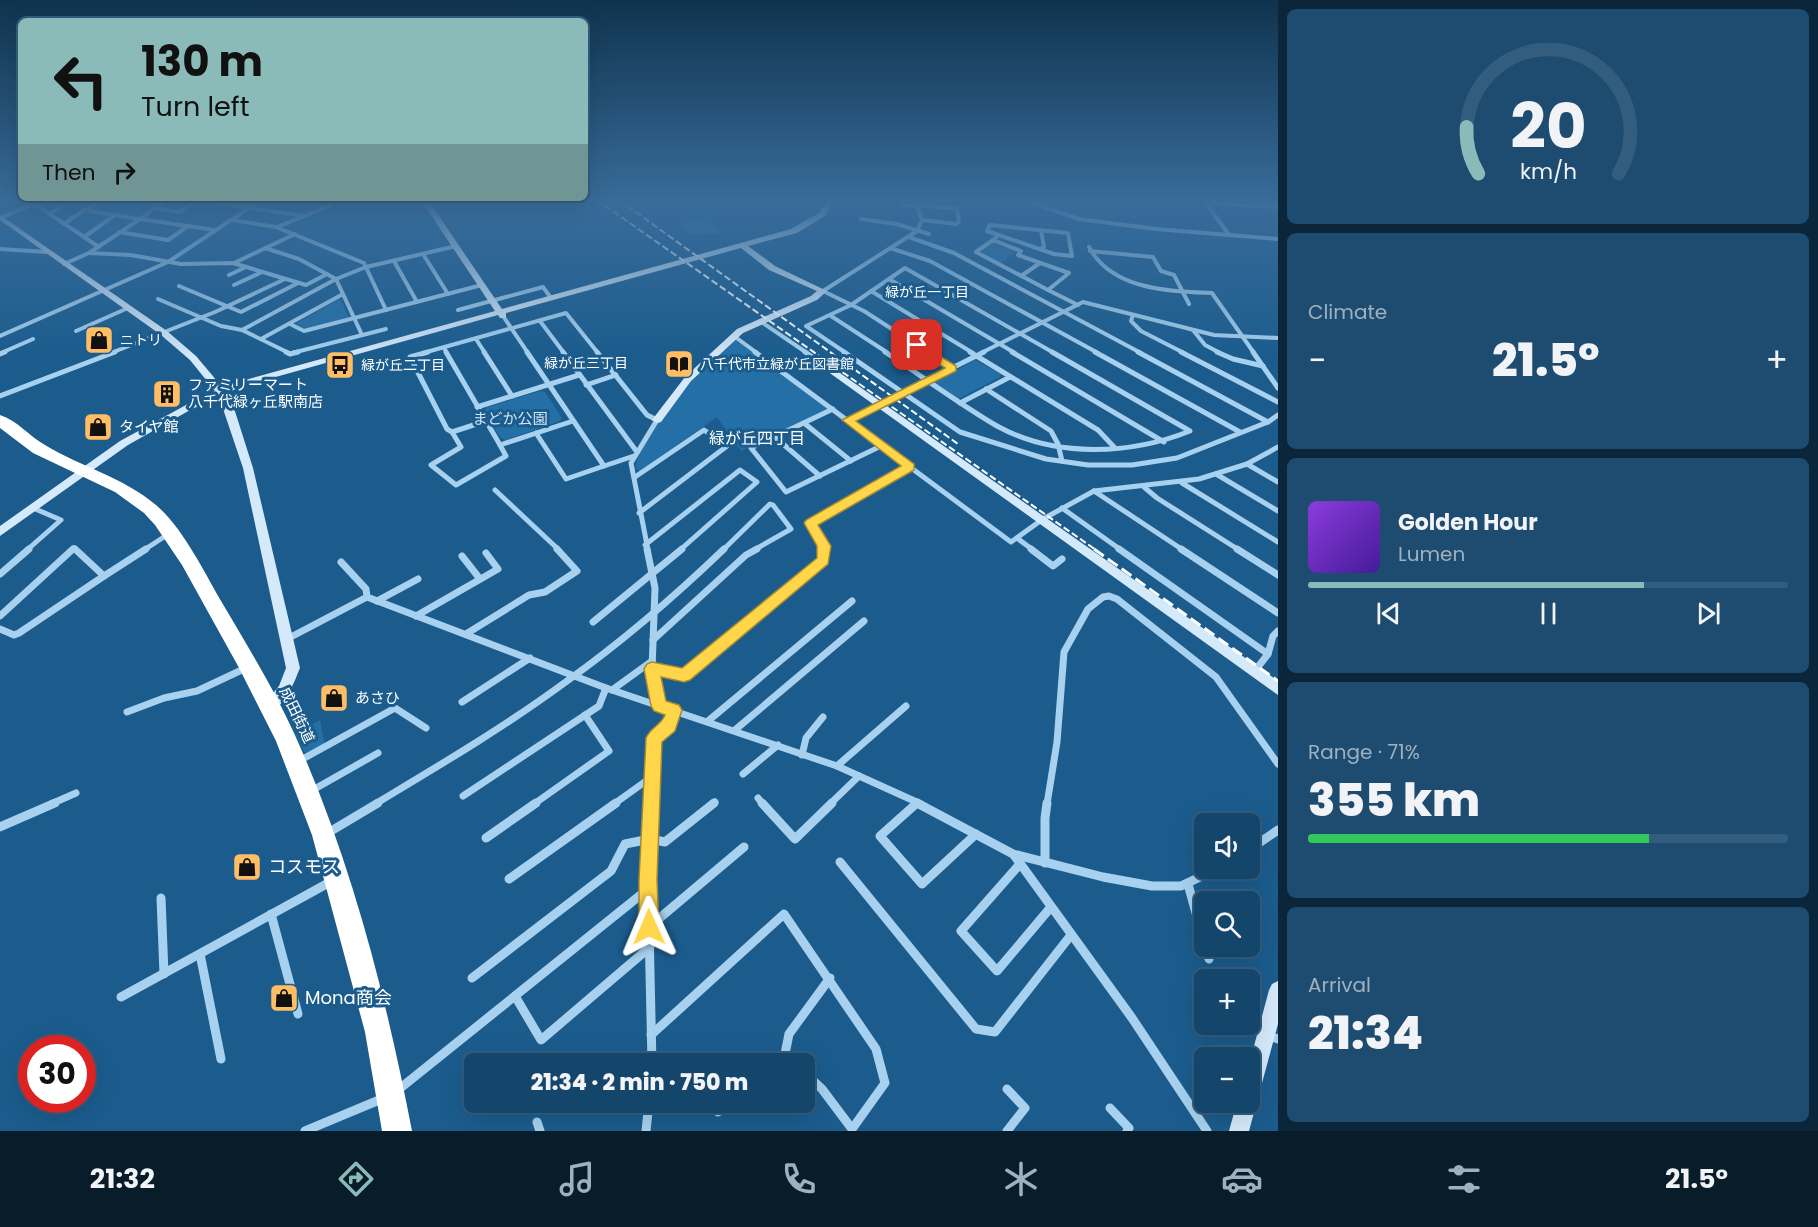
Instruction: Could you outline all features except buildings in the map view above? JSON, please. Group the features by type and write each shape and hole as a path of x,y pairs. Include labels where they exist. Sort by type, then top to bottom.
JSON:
{"highway":[{"name":"成田街道","path":"0,420 39,449 137,498 161,520 249,667 270,705 296,763 338,878 379,1032 397,1131"}],"street":[{"path":"48,253 164,333 193,357 222,393 228,405 248,468 293,668 284,690 270,705"},
{"path":"0,336 104,292 168,262 182,253"},
{"path":"233,263 255,253"},
{"path":"280,253 299,259 336,279 362,336"},
{"path":"340,253 364,263 386,310"},
{"path":"242,330 336,279 366,267 428,253"},
{"path":"461,253 604,466"},
{"path":"502,314 551,298 726,253"},
{"path":"0,532 145,430 222,393 727,253"},
{"path":"751,253 772,268 851,305 952,368"},
{"path":"659,706 652,665 656,600 631,463 635,454 688,379 735,336 759,321 814,298 883,253"},
{"path":"905,253 930,261 1240,432"},
{"path":"953,253 1268,422"},
{"path":"977,253 1078,305"},
{"path":"1020,253 1018,255 1069,273 1048,290"},
{"path":"1058,253 1072,256 1071,253"},
{"path":"1093,253 1103,267 1121,277 1153,288 1212,293 1278,388"},
{"path":"1120,253 1153,257 1161,271 1174,275 1189,304"},
{"path":"64,264 89,254 131,255 168,262 233,263 306,285 327,274"},
{"path":"423,254 448,294"},
{"path":"976,264 990,260"},
{"path":"394,261 417,302"},
{"path":"1021,276 1040,263"},
{"path":"229,275 247,267"},
{"path":"831,316 960,403 1002,429 1028,439 1089,448 1115,448 1164,442 1190,431 905,268 851,305 806,326 960,432 1014,450 1062,461 1088,465 1132,465 1177,458 1268,422 1278,415"},
{"path":"234,285 262,272"},
{"path":"0,396 228,307 285,279"},
{"path":"889,279 1164,442"},
{"path":"179,286 241,312 298,283"},
{"path":"290,324 304,331 482,285"},
{"path":"458,310 543,287 551,298"},
{"path":"870,291 1098,429 1115,448"},
{"path":"261,339 343,294"},
{"path":"158,300 222,326 242,330 290,354 386,329"},
{"path":"848,420 1083,302 1214,335 1278,338"},
{"path":"75,331 128,308"},
{"path":"444,348 506,456 456,485 431,465 461,447 452,432 447,429 410,357 566,313 647,415 657,420"},
{"path":"1133,315 1131,321 1141,331 1278,402"},
{"path":"540,321 635,454"},
{"path":"759,321 1043,519 1278,689"},
{"path":"1193,330 1199,341 1240,362 1263,366"},
{"path":"735,336 1011,542 1043,519 1094,491 1105,488 1182,483 1247,464 1276,450"},
{"path":"0,354 33,339"},
{"path":"476,339 512,396"},
{"path":"477,407 579,375"},
{"path":"586,385 616,375"},
{"path":"960,403 1010,377"},
{"path":"986,389 1051,431 1059,444 1062,461"},
{"path":"833,409 751,448 786,492 881,446"},
{"path":"452,432 486,421"},
{"path":"500,445 573,421"},
{"path":"804,423 851,461"},
{"path":"635,477 704,430 727,446 639,513"},
{"path":"536,433 566,479 635,454"},
{"path":"775,437 820,476"},
{"path":"1247,464 1278,482"},
{"path":"463,796 599,706 609,689 652,665 684,675 824,560 824,546 810,523 910,467"},
{"path":"593,622 758,482 740,470 645,545"},
{"path":"1216,474 1278,511"},
{"path":"1182,483 1278,542"},
{"path":"1144,487 1157,498 1278,575"},
{"path":"466,634 529,595 545,592 577,571 570,561 495,490"},
{"path":"1094,491 1278,613"},
{"path":"324,835 481,740 574,675 685,588 770,504 773,505 791,529 746,555 653,640"},
{"path":"0,574 60,520 33,508"},
{"path":"1062,508 1268,654"},
{"path":"0,629 14,635 20,633 170,533"},
{"path":"1017,538 1053,566 1062,559"},
{"path":"0,616 74,548 104,576"},
{"path":"416,616 498,569 486,553"},
{"path":"462,556 480,579"},
{"path":"341,562 366,589 367,597"},
{"path":"377,601 418,579"},
{"path":"285,640 367,597 609,689 837,766 916,802 1013,855 1146,885 1181,886 1198,879"},
{"path":"1046,863 1045,818 1057,742 1064,652 1088,609 1103,597 1117,599 1216,677 1227,690 1241,715 1277,761"},
{"path":"708,721 852,601"},
{"path":"735,730 864,621"},
{"path":"1254,672 1268,654 1273,636 1278,631"},
{"path":"462,702 530,658"},
{"path":"127,712 165,698 196,692 249,667"},
{"path":"837,766 906,706"},
{"path":"296,763 395,708 426,728"},
{"path":"652,1053 648,889 654,738 669,726 674,710"},
{"path":"486,838 609,751 585,715"},
{"path":"802,755 806,738 823,717"},
{"path":"743,774 778,745"},
{"path":"308,793 378,753"},
{"path":"509,879 653,776"},
{"path":"759,798 795,839 859,776"},
{"path":"0,827 75,793"},
{"path":"471,978 611,871 625,844 650,839 664,842 715,802"},
{"path":"916,802 879,836 922,884 976,834"},
{"path":"1260,843 1278,831"},
{"path":"649,927 744,847"},
{"path":"1013,855 1132,1018 1207,1131"},
{"path":"840,862 976,1029 995,1032 1071,935"},
{"path":"1020,864 962,931 998,970 1052,907"},
{"path":"121,997 338,878"},
{"path":"1188,884 1194,906"},
{"path":"304,1131 390,1096 648,889"},
{"path":"161,898 164,974"},
{"path":"272,914 298,1014"},
{"path":"651,1035 784,914 830,978 876,1049 885,1083 852,1129 815,1082"},
{"path":"515,996 541,1040 650,947"},
{"path":"200,954 221,1059"},
{"path":"785,1053 789,1034 830,978"},
{"path":"1260,1068 1272,1037 1278,990"},
{"path":"1007,1089 1025,1108 1007,1131"},
{"path":"1110,1108 1129,1128 1127,1131"},
{"path":"646,1131 648,1113"},
{"path":"1239,1131 1244,1113"}],"green space":[{"path":"982,253 1015,253 1001,263"},
{"path":"340,299 349,317 306,329 295,324"},
{"path":"734,336 833,409 741,451 717,417 640,471 636,469 642,449 675,395 690,377"},
{"path":"975,360 1001,374 1000,377 958,399 934,383"},
{"name":"まどか公園","path":"541,391 545,392 562,418 560,421 505,440 500,437 484,411 487,407"},
{"path":"320,720 325,746 305,753 295,733"}],"railway":[{"path":"672,253 1096,550"},
{"path":"692,253 958,444"},
{"path":"1094,549 1278,681"}],"place":[{"name":"ニトリ","path":"99,340"},
{"name":"八千代市立緑が丘図書館","path":"679,364"},
{"name":"緑が丘二丁目","path":"340,365"},
{"name":"ファミリーマート 八千代緑ヶ丘駅南店","path":"167,394"},
{"name":"タイヤ館","path":"98,427"},
{"name":"あさひ","path":"334,698"},
{"name":"コスモス","path":"247,867"},
{"name":"Mona商会","path":"284,998"}],"district":[{"name":"緑が丘一丁目","path":"927,292"},
{"name":"緑が丘三丁目","path":"586,363"},
{"name":"緑が丘四丁目","path":"757,438"}],"route":[{"path":"649,927 648,880 654,738 669,726 674,710 659,706 652,669 684,675 824,560 824,546 810,523 910,467 848,420 952,368 917,345"}]}
